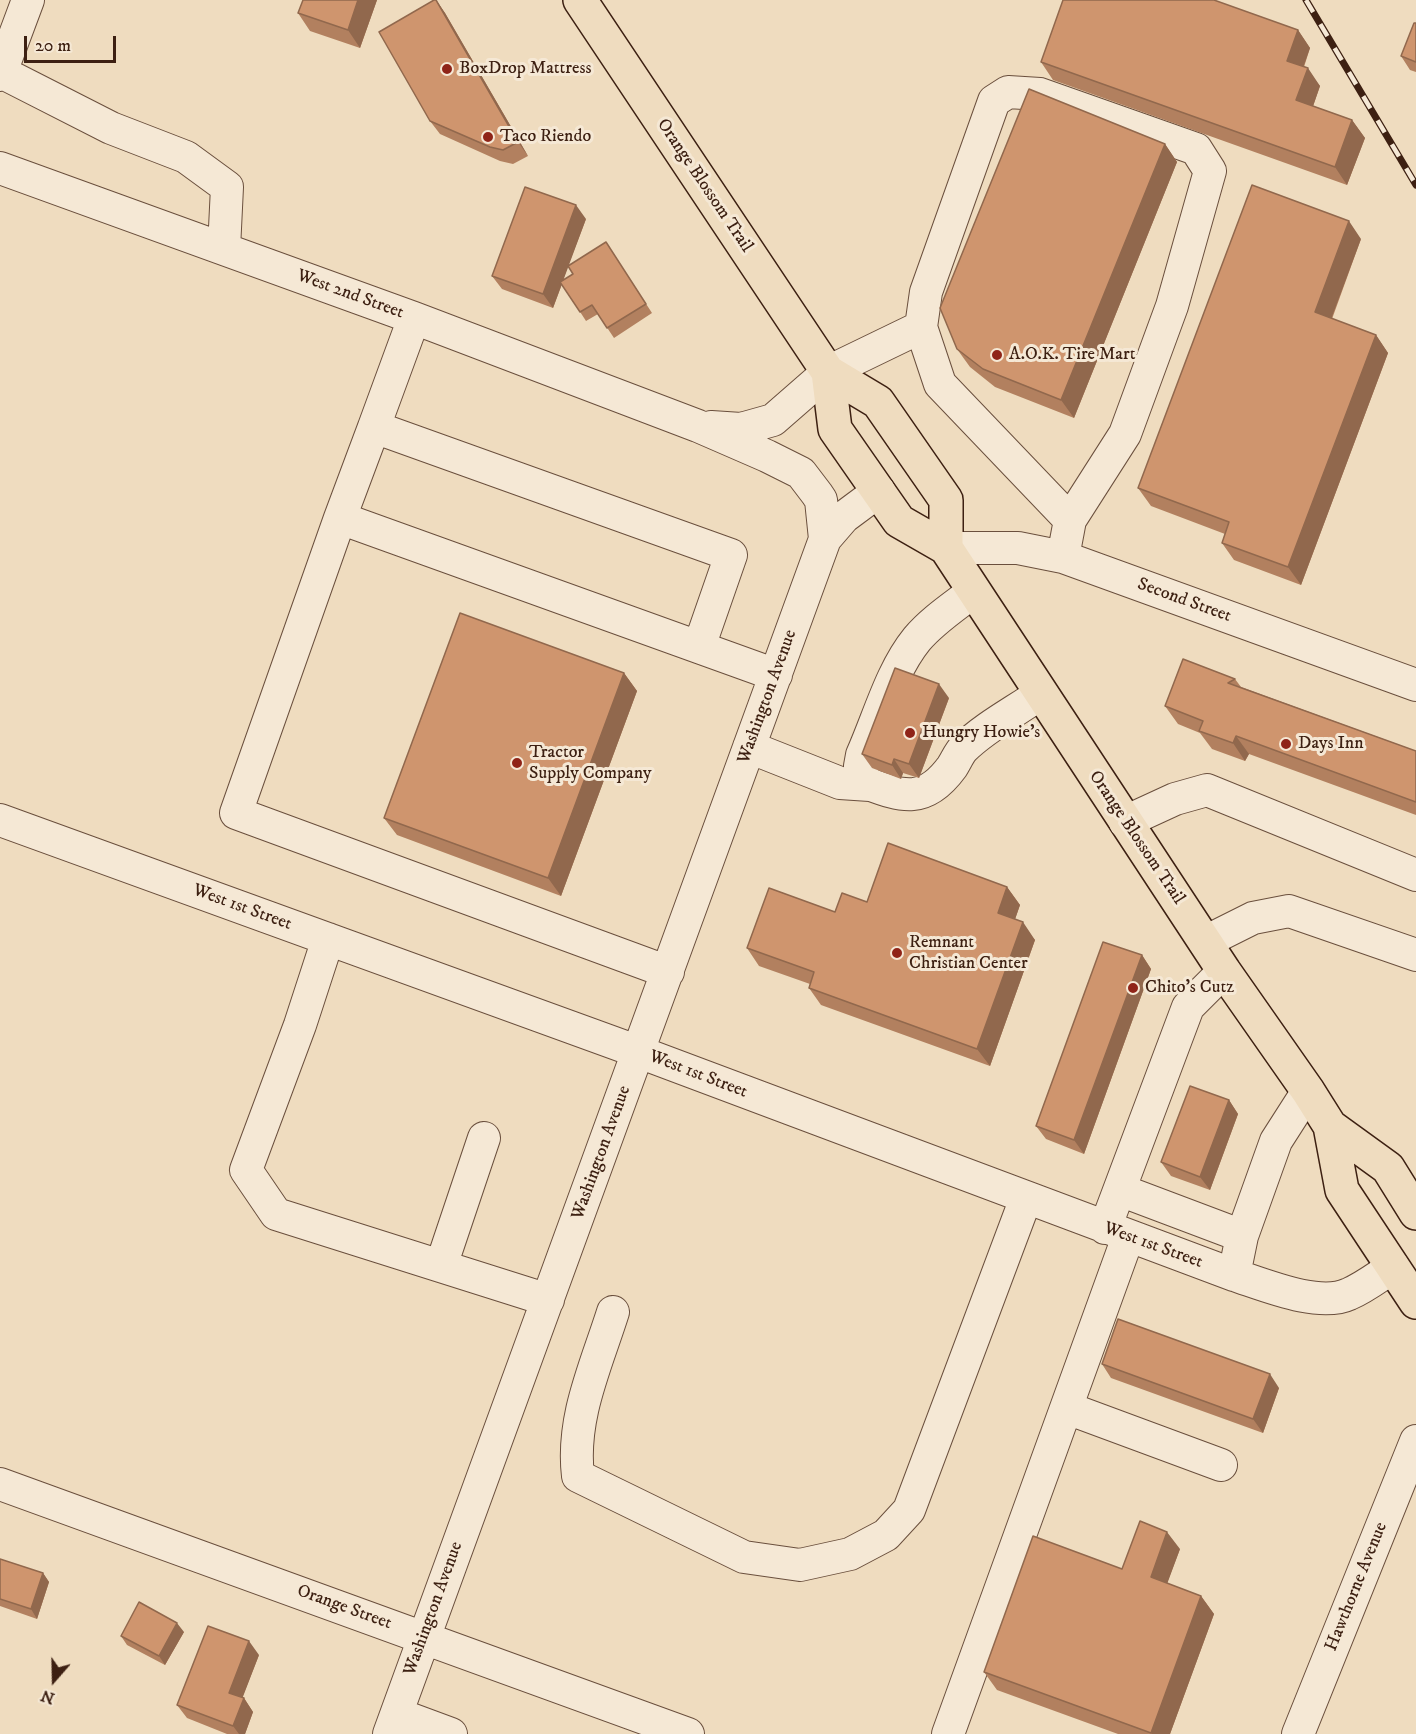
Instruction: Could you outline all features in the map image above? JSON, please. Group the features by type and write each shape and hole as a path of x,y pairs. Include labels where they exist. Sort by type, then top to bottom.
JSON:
{"main road":[{"name":"Orange Blossom Trail","path":"580,0 828,372 878,402 946,500 946,548"},
{"name":"Orange Blossom Trail","path":"828,372 835,429 899,521 946,548 1224,971 1308,1091 1330,1126 1342,1190 1416,1302"},
{"name":"Orange Blossom Trail","path":"1330,1126 1388,1168 1416,1213"}],"street":[{"path":"28,0 1,73 111,128 186,157 227,187 224,249"},
{"path":"1063,557 1070,520 1125,434 1172,306 1210,171 1196,149 1040,94 1008,92 994,101 926,292 921,327 940,384 1070,520"},
{"name":"West 2nd Street","path":"0,168 414,318 698,426 801,473 821,500 825,539"},
{"path":"414,318 340,518 236,813 668,972"},
{"name":"West 2nd Street","path":"698,426 741,429 773,420 828,372 921,327"},
{"path":"374,427 731,555 699,647"},
{"name":"Washington Avenue","path":"393,1724 825,539 844,517 879,491"},
{"path":"340,518 776,675"},
{"name":"Second Street","path":"946,548 1018,548 1063,557 1416,685"},
{"path":"870,784 861,774 862,755 904,657 918,637 974,591"},
{"path":"750,747 840,783 870,784 898,796 918,794 936,784 951,768 963,748 1040,694"},
{"path":"1125,822 1175,799 1207,790 1416,875"},
{"name":"West 1st Street","path":"0,820 639,1052 1234,1275 1298,1295 1321,1298 1347,1295 1393,1267"},
{"path":"1205,942 1253,918 1288,911 1416,955"},
{"path":"328,939 300,1025 246,1170 276,1214 548,1300"},
{"path":"948,1734 1067,1408 1117,1233 1120,1190 1188,1007 1224,971"},
{"path":"1234,1275 1242,1236 1276,1141 1308,1091"},
{"path":"441,1266 484,1138"},
{"path":"1120,1190 1242,1236"},
{"path":"613,1312 579,1417 575,1451 578,1476 744,1557 800,1565 850,1554 886,1535 909,1510 1026,1198"},
{"path":"1067,1408 1221,1466"},
{"name":"Hawthorne Avenue","path":"1298,1734 1416,1441"},
{"name":"Orange Street","path":"0,1484 423,1637 677,1732"},
{"path":"393,1724 451,1734"}],"building":[{"path":"303,0 358,0 348,30 298,13"},
{"path":"434,0 518,142 503,150 490,147 430,121 379,32"},
{"path":"1063,0 1214,0 1298,30 1287,61 1308,68 1296,100 1352,120 1335,167 1041,62"},
{"path":"1414,23 1416,23 1416,62 1401,56"},
{"path":"1029,89 1165,144 1061,400 983,369 957,349 940,308"},
{"path":"1252,185 1349,221 1315,312 1376,335 1288,567 1222,543 1229,522 1138,488"},
{"path":"525,187 576,205 543,294 492,276"},
{"path":"606,242 646,304 607,328 592,305 580,312 560,282 573,274 568,266"},
{"name":"Tractor Supply Company","path":"460,613 624,673 548,878 384,818"},
{"name":"Days Inn","path":"1183,659 1235,679 1228,683 1416,751 1416,802 1236,736 1233,743 1199,731 1203,721 1165,706"},
{"name":"Hungry Howie's","path":"895,668 939,684 909,764 894,759 892,765 862,754"},
{"name":"Remnant Christian Center","path":"888,843 1007,887 998,913 1023,922 977,1049 809,988 814,972 747,948 769,888 835,912 842,893 867,902"},
{"path":"1103,942 1142,955 1074,1140 1036,1126"},
{"path":"1190,1086 1229,1100 1200,1177 1161,1162"},
{"path":"1118,1319 1270,1374 1253,1419 1102,1364"},
{"path":"1140,1521 1167,1532 1151,1577 1201,1596 1151,1733 984,1672 1033,1536 1122,1569"},
{"path":"0,1559 43,1573 31,1609 0,1599"},
{"path":"139,1602 177,1623 159,1656 121,1636"},
{"path":"208,1626 249,1641 229,1693 244,1698 233,1726 177,1705"}],"railway":[{"path":"1306,0 1416,185"}],"place":[{"name":"BoxDrop Mattress","path":"447,69"},
{"name":"Taco Riendo","path":"488,137"},
{"name":"A.O.K. Tire Mart","path":"997,355"},
{"name":"Hungry Howie's","path":"910,733"},
{"name":"Days Inn","path":"1286,744"},
{"name":"Tractor Supply Company","path":"517,763"},
{"name":"Remnant Christian Center","path":"897,953"},
{"name":"Chito's Cutz","path":"1133,988"}]}
